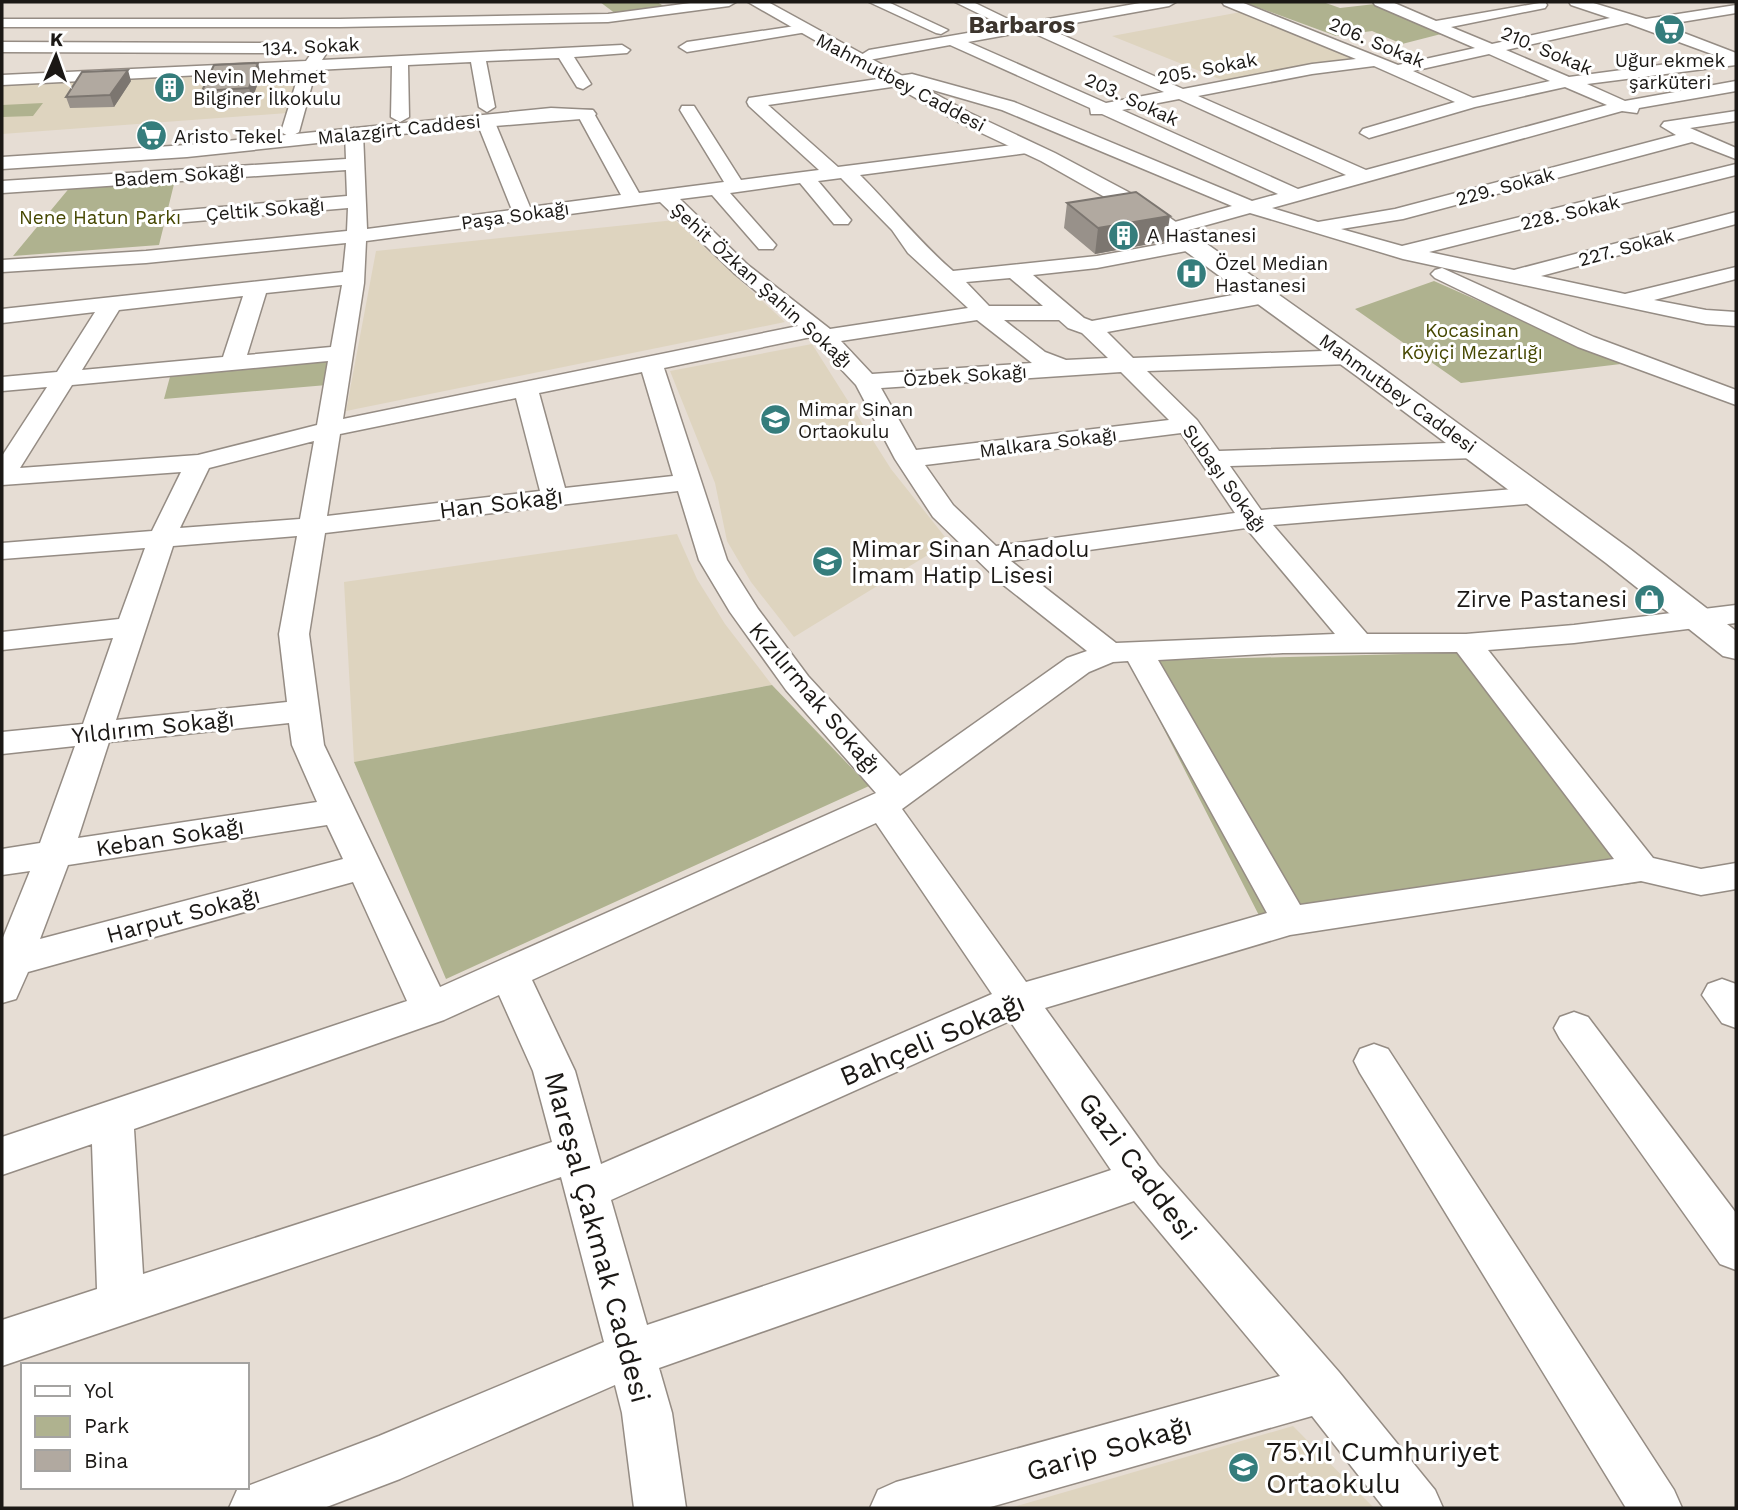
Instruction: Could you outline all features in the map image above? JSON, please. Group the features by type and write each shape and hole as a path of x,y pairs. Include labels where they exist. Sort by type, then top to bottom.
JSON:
{"main road":[{"name":"Mahmutbey Caddesi","path":"756,2 905,79"},
{"name":"Mahmutbey Caddesi","path":"774,2 810,28 851,44 963,117 1141,208 1195,244 1537,495 1736,648"},
{"name":"Malazgirt Caddesi","path":"2,163 187,151 354,133 486,113"},
{"name":"Malazgirt Caddesi","path":"2,155 208,141 400,117 486,113 586,114"}],"street":[{"path":"595,2 607,13 617,39"},
{"path":"314,48 617,39 729,2"},
{"name":"203. Sokak","path":"876,2 1102,109 1296,195"},
{"path":"961,2 1001,19"},
{"path":"869,55 1001,19 1135,2"},
{"path":"851,44 1030,26 1168,2"},
{"name":"206. Sokak","path":"1230,2 1471,103"},
{"name":"210. Sokak","path":"1380,2 1693,136 1728,146 1736,154"},
{"path":"1410,14 1482,2"},
{"path":"1581,2 1736,59"},
{"path":"1603,10 1643,4"},
{"path":"1436,25 1540,5"},
{"path":"290,132 314,48 352,7"},
{"path":"103,23 123,9"},
{"path":"1646,24 1736,9"},
{"path":"1397,70 1628,18"},
{"path":"2,23 340,23 617,39"},
{"path":"1030,26 1365,177"},
{"path":"687,47 810,28"},
{"path":"1697,43 1723,38"},
{"name":"134. Sokak","path":"2,80 400,63 564,53 617,39"},
{"path":"2,47 280,48"},
{"path":"564,53 583,84"},
{"path":"478,58 486,113 523,214"},
{"path":"1368,132 1471,103 1566,82 1736,59"},
{"name":"205. Sokak","path":"1046,122 1312,69 1376,61"},
{"path":"400,63 400,117"},
{"path":"1064,367 1037,357 982,313 975,302 915,249 899,226 841,173 755,102 905,79 1008,106 1250,207 1316,228 1403,253 1626,301 1706,317 1736,320"},
{"path":"1171,229 1623,106 1736,86"},
{"path":"688,110 726,187 766,245"},
{"path":"586,114 633,199"},
{"path":"1658,121 1736,116"},
{"path":"354,133 357,201 353,277 294,634 308,745 430,1009"},
{"name":"229. Sokak","path":"1316,228 1396,215 1693,136"},
{"path":"1511,137 1657,207"},
{"path":"1460,152 1606,219"},
{"name":"Paşa Sokağı","path":"2,266 173,255 356,236 804,177 1037,153"},
{"name":"Badem Sokağı","path":"2,187 356,164"},
{"name":"228. Sokak","path":"1403,253 1736,170"},
{"path":"804,177 841,220"},
{"name":"Şehit Özkan Şahin Sokağı","path":"664,195 704,235 819,333 866,382 908,459 943,511 987,556 1124,652"},
{"name":"Çeltik Sokağı","path":"174,216 357,201"},
{"path":"1679,217 1700,228"},
{"name":"227. Sokak","path":"1516,277 1736,218"},
{"path":"1629,230 1651,241"},
{"path":"947,278 1097,262 1195,244"},
{"path":"1403,253 1440,274 1586,342 1736,398"},
{"name":"Subaşı Sokağı","path":"1016,272 1076,323 1090,328 1188,425 1253,519 1358,643"},
{"path":"1626,301 1736,273"},
{"path":"2,316 353,277"},
{"path":"233,363 257,289"},
{"path":"1090,328 1265,296"},
{"path":"2,476 111,305"},
{"path":"2,476 198,463 329,429 652,363 819,333 982,313 1064,313"},
{"path":"2,384 341,353"},
{"name":"Özbek Sokağı","path":"866,382 1064,367 1349,357"},
{"name":"Kızılırmak Sokağı","path":"652,363 713,560 745,612 797,683 890,801"},
{"path":"526,389 554,496"},
{"name":"Malkara Sokağı","path":"908,459 1188,425"},
{"path":"1214,459 1475,450"},
{"path":"6,971 54,855 162,538 198,463"},
{"name":"Han Sokağı","path":"2,551 313,526 689,482"},
{"path":"987,556 1253,519 1537,495"},
{"path":"2,1156 430,1009 890,801 1078,664 1124,652 1283,644 1466,643 1574,634 1736,614"},
{"path":"2,641 131,627"},
{"path":"1466,643 1641,868 1701,882 1736,876"},
{"path":"1124,652 1290,921"},
{"name":"Yıldırım Sokağı","path":"2,743 304,711"},
{"name":"Gazi Caddesi","path":"890,801 1017,1000 1142,1179 1322,1389 1417,1508"},
{"name":"Keban Sokağı","path":"2,862 339,811"},
{"name":"Harput Sokağı","path":"6,971 364,866"},
{"name":"Bahçeli Sokağı","path":"2,1343 121,1303 581,1172 1017,1000 1290,921 1641,868"},
{"name":"Mareşal Çakmak Caddesi","path":"509,973 554,1071 647,1413 660,1508"},
{"path":"1574,1028 1736,1248"},
{"path":"1374,1060 1656,1508"},
{"path":"112,1119 121,1303"},
{"path":"255,1508 382,1461 631,1354 1142,1179"},
{"name":"Garip Sokağı","path":"896,1508 1322,1389"}],"shaded area":[{"path":"1246,11 1360,59 1227,82 1112,36"},
{"path":"300,70 288,113 2,134 2,82"},
{"path":"675,220 785,322 346,411 376,251"},
{"path":"812,344 891,469 949,542 794,637 751,582 727,541 715,483 670,371"},
{"path":"677,534 697,579 725,624 772,685 354,762 344,582"},
{"name":"75.Yıl Cumhuriyet Ortaokulu","path":"1293,1426 1374,1508 1010,1508"}],"green space":[{"path":"600,2 657,2 667,8 616,14"},
{"path":"1243,2 1323,2 1340,8 1375,4 1445,33 1402,44 1372,31 1336,36"},
{"path":"43,103 33,116 2,117 2,105"},
{"name":"Nene Hatun Parkı","path":"175,180 159,245 13,256 71,186"},
{"name":"Kocasinan Köyiçi Mezarlığı","path":"1434,281 1621,364 1461,383 1355,309"},
{"path":"319,357 332,361 327,385 164,399 171,373"},
{"path":"1481,652 1661,880 1268,933 1129,661"},
{"path":"772,685 869,786 446,979 354,762"}],"building":[{"path":"258,63 249,88 202,91 214,65"},
{"path":"128,70 110,95 66,97 82,72"},
{"path":"1136,192 1170,216 1098,228 1067,203"}],"place":[{"name":"Uğur ekmek şarküteri","path":"1670,29"},
{"name":"Nevin Mehmet Bilginer İlkokulu","path":"170,87"},
{"name":"Aristo Tekel","path":"151,136"},
{"name":"A Hastanesi","path":"1124,235"},
{"name":"Özel Median Hastanesi","path":"1192,274"},
{"name":"Mimar Sinan Ortaokulu","path":"775,420"},
{"name":"Mimar Sinan Anadolu İmam Hatip Lisesi","path":"828,562"},
{"name":"Zirve Pastanesi","path":"1650,599"},
{"name":"75.Yıl Cumhuriyet Ortaokulu","path":"1243,1467"}],"district":[{"name":"Barbaros","path":"1022,25"}]}
